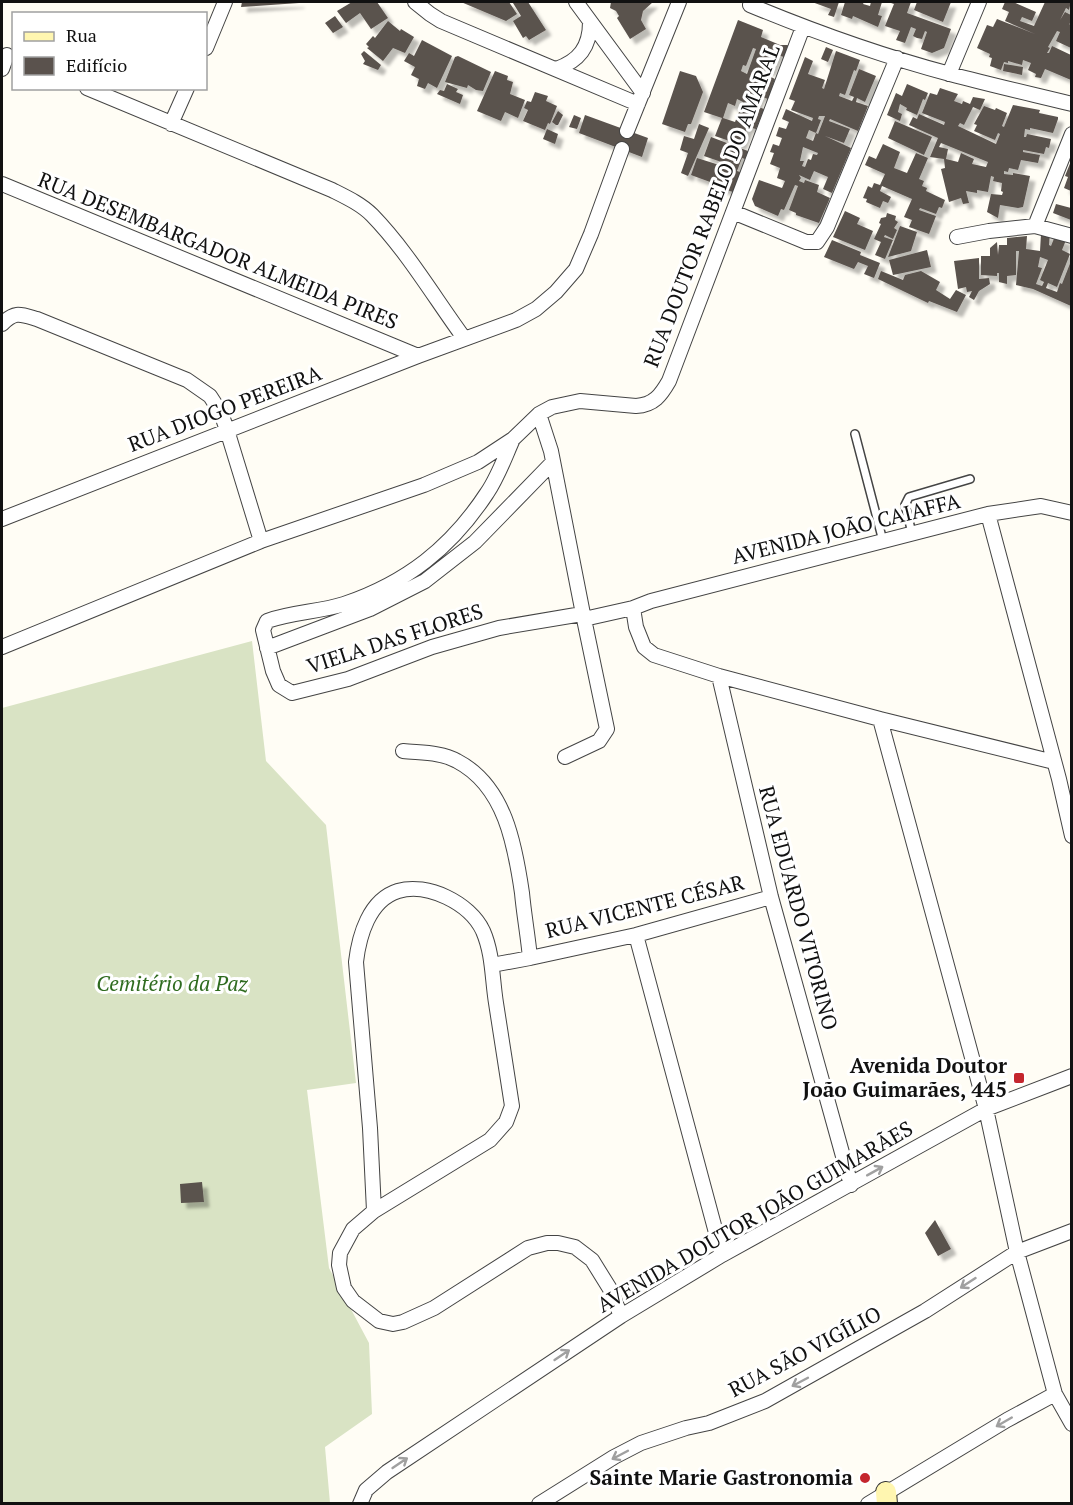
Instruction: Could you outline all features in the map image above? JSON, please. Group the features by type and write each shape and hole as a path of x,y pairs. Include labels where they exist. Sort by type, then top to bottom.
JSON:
{"street":[{"path":"207,46 225,2"},
{"path":"415,2 441,21 556,69 640,99"},
{"path":"576,2 640,99"},
{"path":"627,131 679,2"},
{"path":"949,74 979,2"},
{"path":"750,5 803,27 897,58 949,74 1071,104"},
{"path":"556,69 568,65 584,51 590,33 590,22"},
{"name":"RUA DOUTOR RABELO DO AMARAL","path":"2,647 261,541 424,484 478,462 513,439 539,414 564,403 580,400 636,406 646,405 658,398 669,381 803,27"},
{"path":"2,69 7,55"},
{"path":"733,212 806,242 817,242 824,234 897,58"},
{"path":"92,90 332,190 354,202 371,214 405,255 464,338"},
{"path":"171,124 186,90"},
{"path":"1035,226 1071,134"},
{"name":"RUA DIOGO PEREIRA","path":"2,519 464,338 516,320 536,309 556,292 576,269 621,149"},
{"name":"RUA DESEMBARGADOR ALMEIDA PIRES","path":"2,184 418,356"},
{"path":"957,237 1035,226 1071,237"},
{"path":"2,324 10,315 20,314 37,319 187,380 210,396 221,413 227,430 261,541"},
{"path":"539,414 553,462 607,729 599,741 565,757"},
{"path":"513,439 488,492 453,538 432,557 390,584 341,605 267,621 263,630 267,648 370,609 425,581 475,542 553,462"},
{"name":"AVENIDA JOÃO CAIAFFA","path":"583,617 633,608 651,601 988,514 1041,506 1071,513"},
{"path":"988,514 1054,762 1071,836"},
{"path":"633,608 644,647 649,652 718,676 1054,762"},
{"name":"VIELA DAS FLORES","path":"267,648 276,680 283,689 292,693 348,679 432,647 499,628 583,617"},
{"name":"RUA EDUARDO VITORINO","path":"718,676 771,897 850,1185"},
{"path":"880,719 986,1108 1017,1252 1055,1394 1071,1424"},
{"path":"403,751 434,754 458,761 472,771 495,798 513,839 530,958"},
{"path":"374,1211 370,1128 356,962 362,931 371,913 382,899 398,891 419,890 438,894 465,909 483,930 492,965 512,1106 506,1122 490,1140 374,1211 353,1229 340,1253 339,1265 344,1288 353,1301 379,1321 393,1324 403,1322 434,1308 528,1248 558,1243 575,1247 592,1260 610,1289 621,1316"},
{"name":"RUA VICENTE CÉSAR","path":"492,965 636,935 771,897"},
{"path":"636,935 722,1255"},
{"name":"AVENIDA DOUTOR JOÃO GUIMARÃES","path":"360,1503 366,1490 387,1472 621,1316 722,1255 986,1108 1071,1076"},
{"name":"RUA SÃO VIGÍLIO","path":"539,1503 641,1443 709,1423 765,1401 925,1311 1017,1252 1071,1231"},
{"path":"868,1503 887,1498 1007,1420 1055,1394"}],"lane":[{"path":"855,434 883,541"},
{"path":"912,534 905,505 909,496 970,479"}],"green space":[{"name":"Cemitério da Paz","path":"252,641 266,761 326,825 356,1083 307,1090 329,1268 369,1343 372,1414 325,1447 330,1503 2,1504 2,708"}],"building":[{"path":"242,2 299,2 299,3 241,7"},
{"path":"352,2 377,2 388,18 371,29 360,13 346,23 337,11"},
{"path":"461,2 509,2 517,14 506,21"},
{"path":"528,2 546,30 529,40 526,36 523,38 513,21 521,16 513,3"},
{"path":"611,2 653,2 643,11 641,20 646,29 630,39 617,18 619,16 616,11 610,8"},
{"path":"812,2 839,2 834,17 828,15 831,9"},
{"path":"845,2 864,2 863,4 870,6 871,2 882,2 878,15 882,16 878,27 853,16 852,19 841,15"},
{"path":"888,2 911,2 907,13 951,29 944,48 932,53 921,49 927,32 925,31 922,39 917,38 913,36 916,29 911,27 905,43 896,40 900,31 885,26 894,4"},
{"path":"917,2 951,2 943,22 914,10"},
{"path":"1005,2 1013,2 1036,12 1032,21 1022,17 1020,21 1034,26 1045,2 1071,2 1069,10 1066,8 1060,20 1065,12 1071,15 1069,24 1071,25 1071,48 1056,41 1060,32 1057,31 1047,53 1052,46 1071,55 1071,80 1045,69 1041,78 1035,77 1036,74 1028,70 1031,63 1023,60 1022,65 1004,62 1001,70 990,66 992,58 989,57 990,54 977,48 987,25 993,27 997,19 1035,34 1005,21 1009,12 1002,9"},
{"path":"335,16 343,27 333,33 325,23"},
{"path":"738,20 763,30 761,37 780,45 788,45 784,57 777,55 770,71 763,69 761,72 775,79 768,99 760,96 756,106 764,109 756,129 748,127 741,145 715,136 722,118 704,112","holes":["753,48 756,49 747,74 741,71 743,65 746,66","737,99 743,102 735,122 723,118 728,103 735,106"]},
{"path":"388,21 400,31 401,29 414,37 405,53 393,48 383,61 367,48 369,47 366,44 373,36 375,38"},
{"path":"422,40 452,56 437,88 428,83 425,89 417,86 419,79 411,75 415,67 404,61 409,53 414,56"},
{"path":"826,47 833,50 828,62 821,59"},
{"path":"364,51 381,65 378,70 363,64 365,61 361,54"},
{"path":"836,51 860,60 845,95 840,93 839,96 852,101 854,97 849,95 859,69 876,76 865,102 857,98 856,102 868,106 858,131 830,119 829,121 850,129 844,143 825,136 851,148 832,193 823,189 828,177 814,171 810,180 799,175 801,178 799,181 804,183 805,180 819,185 817,192 830,198 819,223 796,215 789,210 798,186 795,185 784,210 781,209 778,216 755,206 752,199 759,180 782,188 785,181 777,178 780,168 770,164 774,153 770,152 773,144 779,146 782,138 776,136 779,127 786,129 789,122 782,119 786,109 812,121 813,118 791,110 795,101 789,99 805,57 813,61 808,74 825,80 822,88 824,89","holes":["819,116 825,116 818,134 816,133 821,120 818,119","809,130 816,133 813,141 806,138","803,147 818,153 813,154 811,160 808,159 805,167 802,166 804,161 800,161"]},
{"path":"458,56 491,72 483,91 468,85 467,88 445,82 455,57"},
{"path":"1004,64 1023,67 1022,75 1003,71"},
{"path":"495,71 508,76 507,80 513,82 510,94 525,100 518,118 505,112 501,121 477,111"},
{"path":"680,71 696,76 703,92 691,124 688,124 685,132 662,124"},
{"path":"447,84 458,89 456,92 463,95 460,104 437,94 440,90 444,91"},
{"path":"907,84 928,93 917,115 900,104 898,112 902,114 900,121 887,115 896,93 902,96"},
{"path":"940,88 958,94 954,101 962,104 963,101 970,104 973,97 985,99 980,110 973,107 964,125 960,123 958,126 996,144 1000,134 998,133 995,140 974,131 977,125 974,124 984,106 1007,113 1002,126 1004,127 1013,105 1040,110 1039,113 1058,117 1053,133 1025,129 1024,137 1027,134 1051,139 1049,148 1046,147 1044,154 1023,150 1023,152 1040,155 1038,163 1021,160 1018,170 1009,168 1008,172 1004,171 1004,174 1030,176 1023,207 1000,205 998,218 987,212 991,194 1002,195 1003,192 1001,191 1002,183 993,181 994,177 991,176 988,192 966,191 969,203 963,204 961,198 949,202 941,169 945,168 944,159 930,157 938,138 909,125 913,117 917,119 919,114 944,125 945,122 922,113 930,93 937,95","holes":["941,143 988,162 986,167 972,164 974,159 961,153 958,162 946,159 948,149 939,147"]},
{"path":"535,92 548,96 546,101 557,106 545,130 523,121 528,110 524,108 527,101 531,102"},
{"path":"558,111 563,115 556,125 552,122"},
{"path":"574,115 581,118 577,129 569,127"},
{"path":"585,115 648,138 642,157 579,133"},
{"path":"895,121 932,137 924,155 888,138"},
{"path":"699,124 709,128 688,176 681,173 688,153 680,150 684,136 694,139"},
{"path":"547,129 558,134 555,144 543,139"},
{"path":"711,137 748,151 745,159 742,158 737,171 740,172 733,192 691,175 697,158 732,169 733,166 704,156"},
{"path":"883,144 900,152 894,168 907,173 916,153 928,158 919,179 924,181 922,186 927,188 926,191 945,200 942,208 939,207 936,214 920,208 919,210 936,216 929,234 909,227 912,220 904,217 912,199 882,186 880,191 891,197 888,203 883,201 880,208 866,202 867,199 863,198 868,186 872,188 874,183 880,185 885,174 865,165 869,156 876,159"},
{"path":"1071,161 1071,191 1064,188 1068,177 1065,176"},
{"path":"1056,204 1071,208 1071,220 1053,213"},
{"path":"845,211 860,218 857,224 873,231 865,250 833,237"},
{"path":"887,213 896,216 895,220 898,222 894,228 897,230 893,239 885,235 884,237 893,240 885,259 875,255 881,242 874,239 881,224 879,223 881,218 886,217"},
{"path":"900,226 917,232 911,251 888,257"},
{"path":"1050,233 1049,245 1051,246 1055,236 1066,240 1062,250 1070,254 1057,287 1048,283 1046,288 1057,292 1071,261 1071,306 1033,289 1016,285 1019,251 1016,251 1016,275 1007,276 1007,284 999,282 999,273 997,276 981,275 981,256 990,256 990,248 997,242 998,255 999,245 1007,245 1007,238 1027,236 1026,249 1040,251 1041,234","holes":["1040,257 1048,260 1040,280 1044,282 1042,286 1036,284 1042,268 1038,267"]},
{"path":"832,240 880,263 874,278 864,274 868,266 858,262 854,269 824,257"},
{"path":"927,250 931,267 893,275 889,260"},
{"path":"979,258 979,279 989,278 990,284 979,291 974,300 969,297 972,291 967,292 966,287 958,289 954,261"},
{"path":"881,271 903,280 905,275 921,271 940,282 936,290 950,299 956,290 966,295 957,312 929,301 928,303 878,279"},
{"path":"202,1182 204,1202 181,1203 180,1184"},
{"path":"935,1220 951,1249 938,1256 925,1233"}],"place":[{"name":"Avenida Doutor João Guimarães, 445","path":"1019,1078"},
{"name":"Sainte Marie Gastronomia","path":"865,1478"}]}
